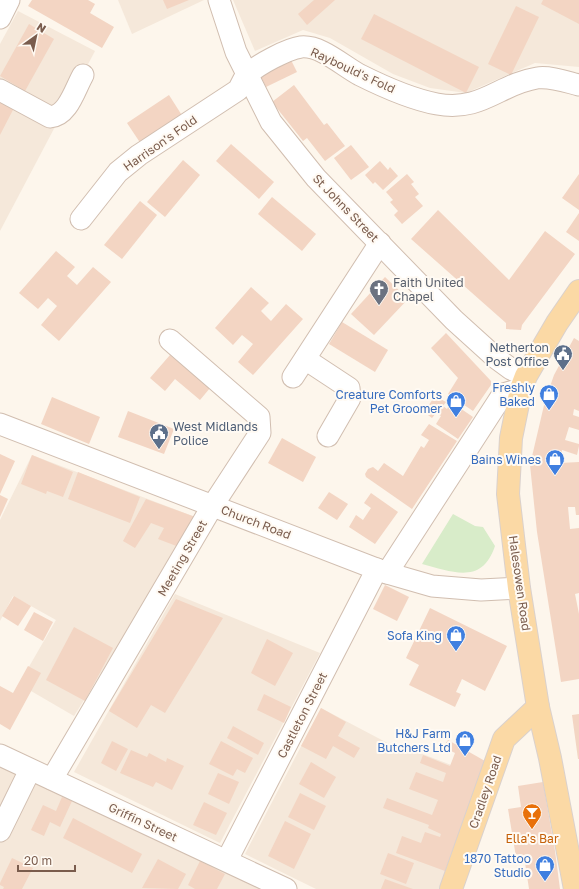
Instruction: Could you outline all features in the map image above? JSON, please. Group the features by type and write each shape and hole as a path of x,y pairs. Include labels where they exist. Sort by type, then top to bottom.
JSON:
{"main road":[{"name":"Halesowen Road","path":"575,889 550,758 538,707 519,588 508,494 511,438 524,382 562,314 579,291"},
{"name":"Cradley Road","path":"451,889 504,740 538,707"}],"street":[{"path":"0,18 9,0"},
{"name":"St Johns Street","path":"219,0 236,52 275,128 316,178 454,320 524,382"},
{"name":"Raybould's Fold","path":"247,75 278,56 300,47 319,52 359,75 386,87 437,104 463,106 485,100 516,85 538,78 579,85"},
{"path":"0,90 50,117 57,116 63,112 83,75"},
{"name":"Harrison's Fold","path":"81,219 118,172 140,155 238,90 247,75"},
{"path":"293,377 380,243"},
{"name":"Meeting Street","path":"52,779 213,505 260,433 259,417 170,340"},
{"path":"305,359 349,388 350,398 328,436"},
{"name":"Castleton Street","path":"227,860 382,571 503,394 524,382"},
{"name":"Church Road","path":"0,424 382,571 432,586 481,590 519,588"},
{"name":"Griffin Street","path":"0,755 227,860 286,889"},
{"path":"0,831 30,770"}],"shaded area":[{"path":"118,0 204,0 132,34"},
{"path":"233,0 579,0 579,67 535,63 466,93 430,88 393,74 330,38 303,30 255,51"},
{"path":"18,11 95,51 0,231 0,44"},
{"path":"32,455 198,518 74,716 19,684 56,620 13,596 0,621 0,520"},
{"path":"175,594 320,653 220,843 74,772"},
{"path":"321,708 397,748 399,745 480,776 439,889 316,889 245,854"},
{"path":"0,765 262,889 0,889"}],"green space":[{"path":"453,514 475,526 483,527 495,546 489,558 482,566 474,571 465,573 455,572 422,564"}],"building":[{"path":"32,0 88,0 95,4 90,13 114,27 102,48 28,6"},
{"path":"163,0 189,0 167,9"},
{"path":"314,0 335,0 307,25 298,14"},
{"path":"543,0 579,0 579,24 541,4"},
{"path":"516,6 539,17 511,75 488,64"},
{"path":"374,14 479,67 466,93 361,39"},
{"path":"29,24 54,39 25,91 0,76"},
{"path":"290,58 297,72 266,87 259,73"},
{"path":"294,85 324,125 327,123 345,146 325,161 307,138 303,141 272,102"},
{"path":"169,95 183,117 141,144 127,123"},
{"path":"0,101 14,108 0,135"},
{"path":"231,144 274,182 259,199 216,161"},
{"path":"351,145 369,167 351,180 334,158"},
{"path":"183,160 200,175 165,217 147,202"},
{"path":"380,161 388,170 390,167 398,176 383,190 375,182 373,184 365,175"},
{"path":"407,174 414,182 411,184 419,194 415,197 423,206 402,224 394,215 398,211 390,202 393,200 386,192"},
{"path":"579,174 579,210 562,198"},
{"path":"272,197 316,234 302,251 258,214"},
{"path":"140,201 157,215 122,259 104,245"},
{"path":"438,210 509,280 545,231 575,254 522,325 521,330 506,329 506,323 411,239"},
{"path":"579,213 579,241 566,232"},
{"path":"56,251 75,267 67,276 77,285 93,267 111,282 59,341 41,325 57,306 48,298 38,309 19,293"},
{"name":"Faith United Chapel","path":"385,277 408,299 374,335 351,314"},
{"path":"251,287 269,303 261,311 271,321 286,304 303,319 253,375 238,362 253,344 242,335 233,345 215,328"},
{"path":"342,322 388,350 375,372 329,344"},
{"path":"446,333 491,381 491,385 473,411 448,394 458,378 431,348"},
{"path":"574,338 579,341 579,411 574,409 573,415 579,417 579,430 569,427 565,440 579,444 579,446 577,455 562,450 560,463 579,462 579,515 576,515 575,507 568,507 570,529 579,528 579,593 575,594 579,614 579,679 561,682 537,532 530,465 545,401 554,375"},
{"path":"170,355 210,388 200,400 175,379 165,391 150,378"},
{"name":"Creature Comforts Pet Groomer","path":"435,396 446,402 443,406 447,409 451,402 473,417 458,439 436,424 441,416 436,413 432,418 424,412"},
{"path":"52,397 100,417 89,444 41,424"},
{"path":"128,411 174,429 164,454 118,437"},
{"path":"429,424 457,441 412,509 366,477 365,474 368,469 373,467 378,471 384,463 403,476 421,446 424,448 429,440 421,435"},
{"path":"282,438 316,457 303,482 268,463"},
{"path":"0,454 15,461 0,494"},
{"path":"32,455 73,472 63,497 47,491 46,494 21,484"},
{"path":"78,472 140,497 130,523 68,499"},
{"path":"329,492 348,504 337,520 318,508"},
{"path":"371,493 398,512 375,544 349,527 356,515 363,520 371,508 364,503"},
{"path":"0,495 8,499 0,517"},
{"path":"146,499 198,518 179,547 158,539 164,528 151,523 135,548 123,541"},
{"path":"385,585 409,597 397,621 373,609"},
{"path":"14,596 31,606 18,626 2,616"},
{"path":"176,599 223,618 165,713 151,705 137,728 109,711"},
{"name":"Sofa King","path":"430,608 507,646 485,691 462,679 456,692 461,694 455,707 409,685 419,665 406,658"},
{"path":"34,612 53,622 43,641 24,630"},
{"path":"74,627 113,648 85,701 46,680"},
{"path":"267,639 293,653 275,686 251,673"},
{"path":"28,666 41,673 10,730 0,724 0,686 13,693"},
{"path":"264,694 291,707 284,723 257,710"},
{"path":"321,708 346,722 338,736 360,748 354,758 333,746 326,759 301,746"},
{"path":"579,714 579,759 578,759 572,715"},
{"path":"233,726 264,743 258,755 227,738"},
{"path":"448,740 485,761 445,871 396,853 402,836 421,843 425,832 440,837 441,834 428,828 429,825 383,808 387,798 432,815 438,800 409,789 416,772 443,782 446,773 420,763 423,755 450,766 455,753 443,747"},
{"path":"112,741 128,749 116,771 101,763"},
{"path":"221,741 253,758 245,773 237,769 233,776 209,764"},
{"path":"131,750 147,757 149,753 166,762 167,758 184,766 172,790 156,782 153,787 120,773"},
{"path":"311,762 336,777 324,798 299,784"},
{"path":"218,773 239,782 229,804 208,794"},
{"name":"Ella's Bar","path":"543,782 560,889 529,889 524,856 516,857 508,809 521,807 518,786"},
{"path":"300,793 326,806 314,830 288,817"},
{"path":"62,797 72,801 60,827 50,822 44,836 31,830 43,805 56,811"},
{"path":"204,802 227,813 216,835 193,825"},
{"path":"73,818 142,854 132,873 63,838"},
{"path":"285,821 311,834 294,869 268,856"},
{"path":"388,853 414,863 406,884 380,874"},
{"path":"12,858 33,868 22,889 3,889 4,887 0,885"},
{"path":"158,859 186,874 178,889 142,888"},
{"path":"200,861 225,874 217,889 195,889 188,885"},
{"path":"385,879 413,889 381,889"}],"place":[{"name":"Faith United Chapel","path":"379,306"},
{"name":"Netherton Post Office","path":"563,371"},
{"name":"Freshly Baked","path":"549,411"},
{"name":"Creature Comforts Pet Groomer","path":"456,418"},
{"name":"West Midlands Police","path":"159,450"},
{"name":"Bains Wines","path":"555,476"},
{"name":"Sofa King","path":"456,652"},
{"name":"H&J Farm Butchers Ltd","path":"465,757"},
{"name":"Ella's Bar","path":"532,830"},
{"name":"1870 Tattoo Studio","path":"545,882"}]}
